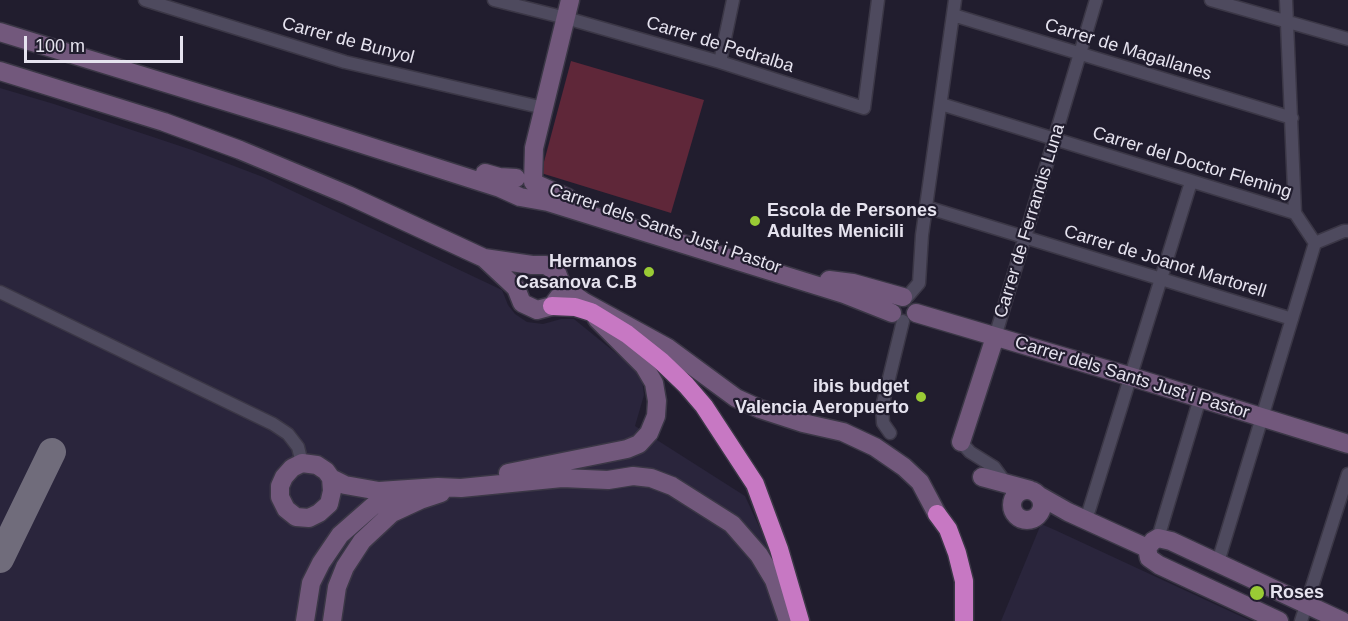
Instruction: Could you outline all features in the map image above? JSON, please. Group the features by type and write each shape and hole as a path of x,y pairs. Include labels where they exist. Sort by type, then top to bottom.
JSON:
{"highway":[{"path":"552,306 575,307 591,312 627,334 661,361 704,406 755,484 779,549 800,621"},
{"path":"937,514 948,530 964,581 964,621"}],"main road":[{"path":"523,185 568,9"},
{"name":"Carrer dels Sants Just i Pastor","path":"5,33 296,123 376,141 499,177 810,277 853,284 905,297"},
{"path":"0,71 164,122 240,150 348,195 484,258 546,265 557,273 562,286 560,297 552,306 537,310 522,303 516,288 484,258"},
{"name":"Carrer dels Sants Just i Pastor","path":"523,185 548,202 844,294 904,316 995,337 1348,444"},
{"path":"516,288 520,274 532,265"},
{"path":"562,286 584,302 668,348 736,398 760,409 861,439 904,467 920,482 937,514"},
{"path":"904,316 894,302 905,297"},
{"path":"480,486 495,476 627,449 639,444 649,433 656,416 657,401 654,383 644,366 591,312"},
{"name":"Carrer de Ferrandis Luna","path":"961,442 995,337"},
{"path":"331,478 332,491 329,504 319,513 309,518 296,517 286,509 280,497 280,486 284,477 297,465 317,465 331,478 345,485 368,490 419,494"},
{"path":"305,621 305,609 311,583 321,563 349,525 382,501 480,486 562,478 608,480 633,476 651,478 672,486 732,525 759,555 774,580 788,621"},
{"path":"982,477 1034,492 1086,520 1153,543 1172,541 1218,562 1304,613 1342,621"},
{"path":"1039,515 1042,507 1034,492 1025,489 1016,494 1011,502 1012,512 1023,520 1032,520 1039,515 1068,512"},
{"path":"317,621 322,586 339,553 358,532 395,505 419,494"},
{"path":"326,621 331,598 345,567 362,541 392,513 419,494"},
{"path":"1153,543 1149,558 1159,565 1279,621"},
{"path":"332,621 337,587"}],"street":[{"name":"Carrer de Pedralba","path":"494,0 568,9 720,63 864,108 878,0"},
{"path":"720,63 733,0"},
{"path":"905,297 919,283 926,207 956,0"},
{"name":"Carrer de Ferrandis Luna","path":"995,337 1096,0"},
{"path":"1211,0 1348,39"},
{"path":"1286,0 1295,213 1315,243"},
{"name":"Carrer de Bunyol","path":"150,1 345,62 544,108"},
{"name":"Carrer de Magallanes","path":"953,15 1292,118"},
{"name":"Carrer del Doctor Fleming","path":"941,104 1295,213"},
{"path":"1086,520 1191,182"},
{"name":"Carrer de Joanot Martorell","path":"926,207 1292,319"},
{"path":"1315,243 1348,231"},
{"path":"1218,562 1315,243"},
{"path":"0,292 273,424 288,434 298,447 297,465"},
{"path":"890,433 883,423 882,407 904,316"},
{"path":"1153,543 1200,398"},
{"path":"961,442 970,452 994,467 1005,482"},
{"path":"1304,613 1348,474"}],"shaded area":[{"path":"571,61 704,100 671,213 541,173"},
{"path":"0,88 192,150 263,177 502,290 508,305 515,314 527,322 543,324 561,319 574,319 639,372 644,395 635,426 745,496 779,570 795,621 0,621"},
{"path":"1041,524 1055,530 1251,621 1001,621"}],"taxiway":[{"path":"0,559 52,452"}],"place":[{"name":"Escola de Persones Adultes Menicili","path":"755,221"},
{"name":"Hermanos Casanova C.B","path":"649,272"},
{"name":"ibis budget Valencia Aeropuerto","path":"921,397"},
{"name":"Roses","path":"1257,593"}]}
